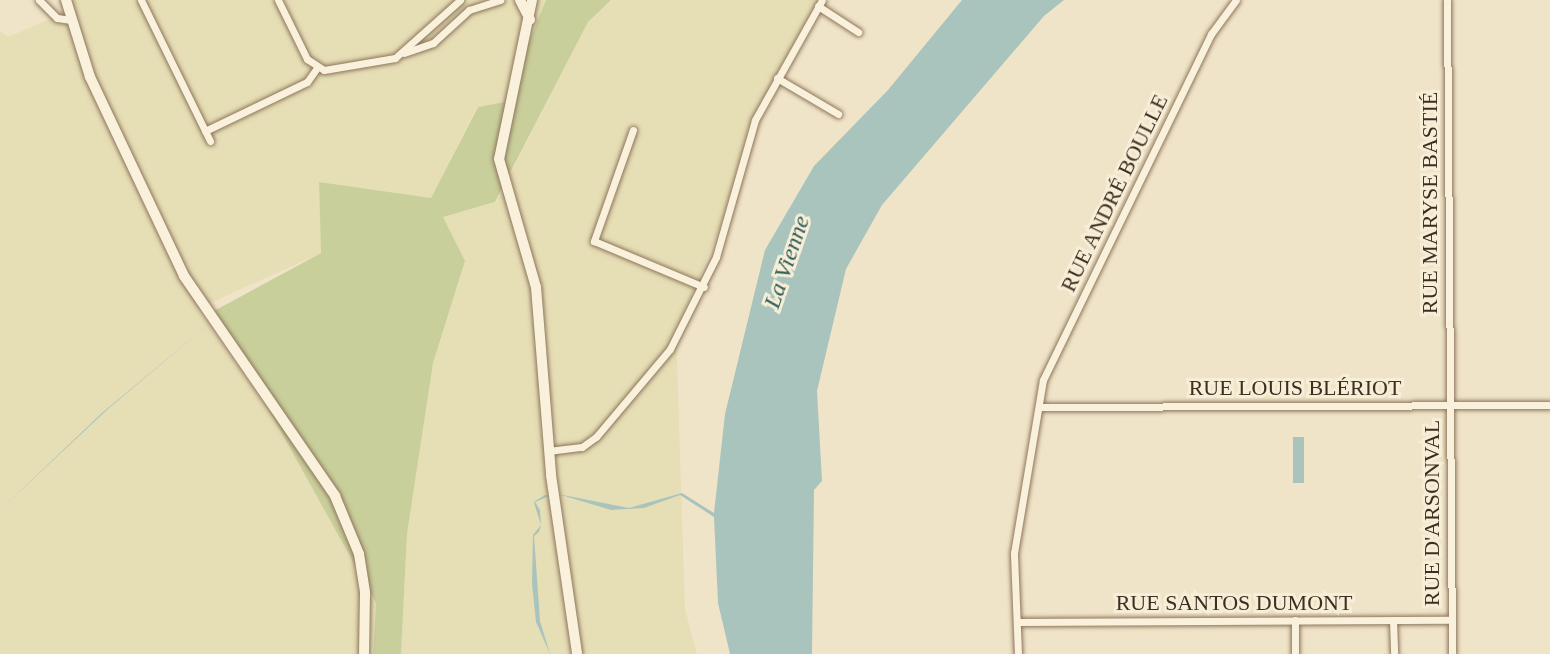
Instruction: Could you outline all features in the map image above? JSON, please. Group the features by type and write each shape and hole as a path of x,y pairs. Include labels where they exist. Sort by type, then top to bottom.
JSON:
{"street":[{"path":"39,0 57,18 71,20"},
{"path":"66,0 90,77 184,276 327,484 359,554 365,593 364,654"},
{"path":"141,0 210,141"},
{"path":"278,0 316,69"},
{"path":"404,53 462,0 471,10"},
{"path":"205,131 307,82 316,69 404,53 433,43 471,10 500,0"},
{"path":"520,0 530,23"},
{"path":"532,0 530,23 504,120 499,159 536,287 548,451 577,654"},
{"name":"RUE ANDRÉ BOULLE","path":"1018,654 1014,553 1041,407 1043,380 1211,34 1236,0"},
{"name":"RUE MARYSE BASTIÉ","path":"1447,0 1449,405"},
{"path":"548,451 589,443 626,406 670,349 704,287 749,136 777,78 820,3 858,32"},
{"path":"777,78 838,114"},
{"path":"633,130 594,241 704,287"},
{"name":"RUE D'ARSONVAL","path":"1449,405 1452,654"},
{"name":"RUE LOUIS BLÉRIOT","path":"1041,407 1550,405"},
{"path":"1295,620 1295,654"},
{"path":"1393,620 1394,654"},
{"name":"RUE SANTOS DUMONT","path":"1017,622 1450,620"}],"shaded area":[{"path":"72,0 546,0 504,102 477,107 431,198 319,182 321,253 197,309 300,454 376,603 373,654 0,654 0,31 8,37 74,9"},
{"path":"611,0 825,0 751,121 720,228 676,331 685,609 697,654 401,654 407,534 433,363 465,262 443,217 496,202 588,22"}],"green space":[{"path":"546,0 611,0 588,22 495,202 443,217 465,261 433,363 407,534 401,654 373,654 376,603 214,311 321,253 319,182 431,198 478,107 504,102"}],"water":[{"name":"La Vienne","path":"962,0 1064,0 1044,16 882,205 846,269 817,391 822,481 814,490 812,654 730,654 718,603 714,517 680,495 644,508 611,510 558,494 629,508 682,493 714,513 725,414 765,250 814,166 888,90"},
{"path":"208,325 109,408 0,510 103,412"},
{"path":"1293,437 1304,437 1304,483 1293,483"},
{"path":"545,495 549,496 535,502 540,510 541,525 534,503 535,501"},
{"path":"541,525 534,536 540,621 550,654 536,622 532,584 533,535"}]}
